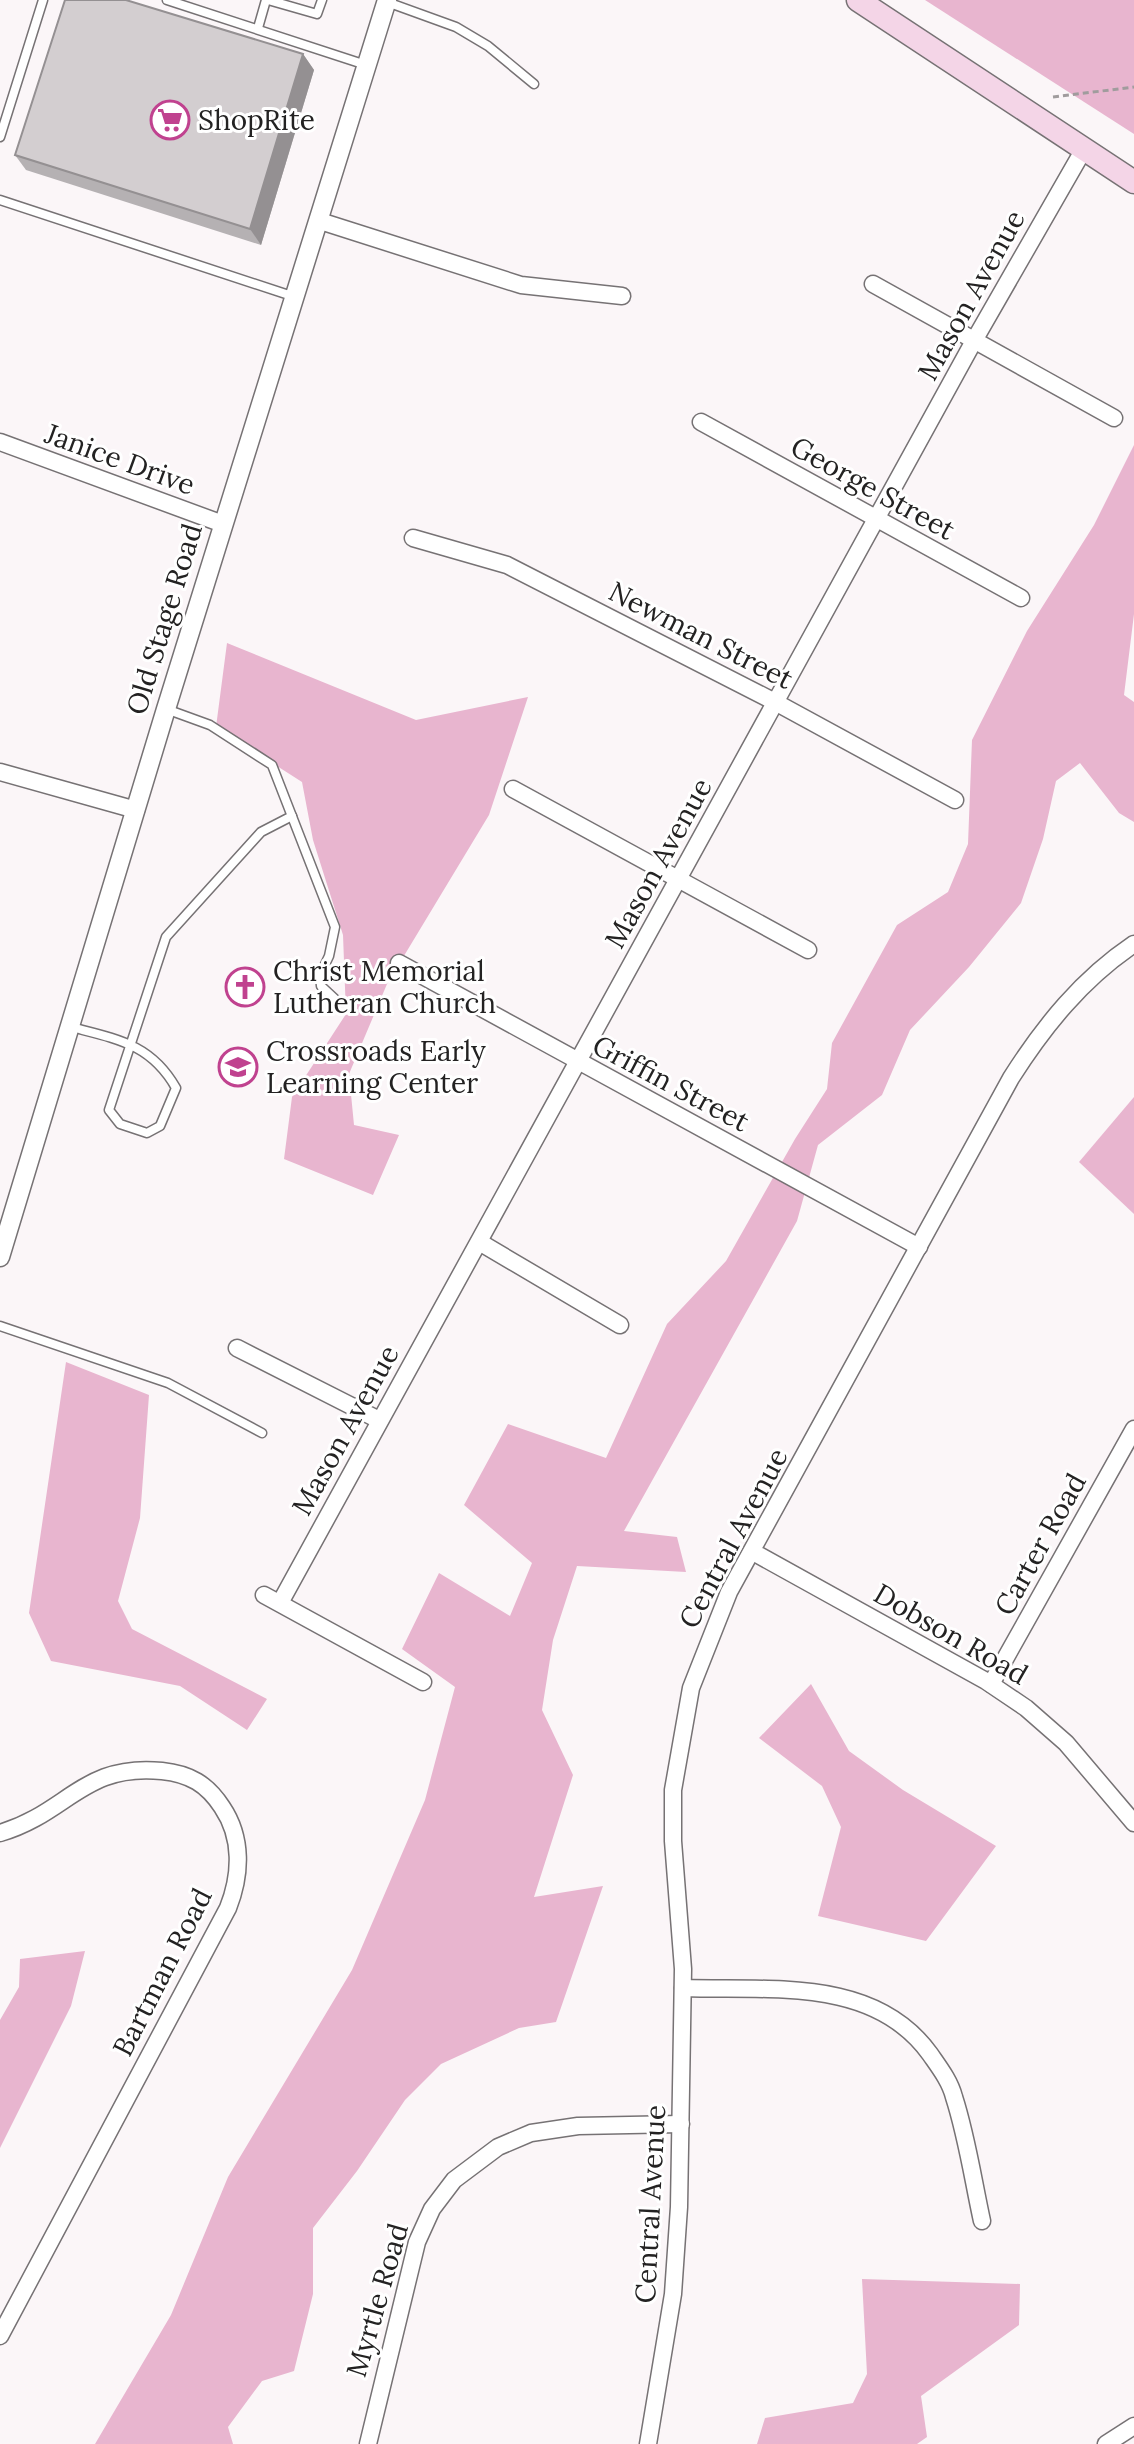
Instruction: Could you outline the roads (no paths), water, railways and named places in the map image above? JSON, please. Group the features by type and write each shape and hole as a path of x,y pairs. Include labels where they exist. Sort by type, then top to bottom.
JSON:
{"main road":[{"path":"858,0 1134,182"}],"street":[{"name":"Old Stage Road","path":"0,1257 386,1"},
{"name":"Mason Avenue","path":"423,1682 272,1599 481,1243 975,339 1084,149"},
{"path":"320,221 521,285 622,296"},
{"path":"873,284 1114,418"},
{"name":"George Street","path":"701,422 876,521 1021,598"},
{"name":"Janice Drive","path":"0,442 223,524"},
{"name":"Newman Street","path":"413,538 507,565 775,702 955,800"},
{"path":"0,772 136,810"},
{"path":"513,789 808,950"},
{"name":"Central Avenue","path":"648,2444 673,2294 681,2124 683,1988 673,1841 679,1738 691,1688 707,1639 753,1552 1033,1043 1088,980 1134,944"},
{"name":"Griffin Street","path":"399,963 919,1247"},
{"path":"481,1243 620,1325"},
{"path":"237,1348 379,1420"},
{"name":"Carter Road","path":"991,1684 1134,1429"},
{"name":"Dobson Road","path":"753,1552 991,1684 1066,1743 1134,1823"},
{"name":"Bartman Road","path":"0,1833 48,1812 110,1772 158,1770 195,1778 213,1794 234,1832 238,1853 238,1874 228,1908 0,2336"},
{"path":"683,1988 835,1994 865,2002 892,2015 921,2041 954,2094 982,2221"},
{"name":"Myrtle Road","path":"368,2444 417,2242 432,2209 454,2180 498,2147 531,2133 578,2126 681,2124"},
{"path":"1106,2444 1134,2426"}],"lane":[{"path":"0,137 43,0"},
{"path":"167,0 367,65"},
{"path":"258,28 267,0 317,14 322,0"},
{"path":"386,1 456,27 488,46 534,84"},
{"path":"0,200 296,297"},
{"path":"166,709 210,725 272,765 335,927 329,956 320,975 321,986 335,999"},
{"path":"71,1027 132,1043 166,1069 176,1088 160,1126 147,1133 120,1124 109,1110 132,1043 155,963 166,937 261,832 292,816"},
{"path":"0,1326 168,1383 262,1433"}],"place":[{"name":"ShopRite","path":"170,120"},
{"name":"Christ Memorial Lutheran Church","path":"245,987"},
{"name":"Crossroads Early Learning Center","path":"238,1067"}]}
